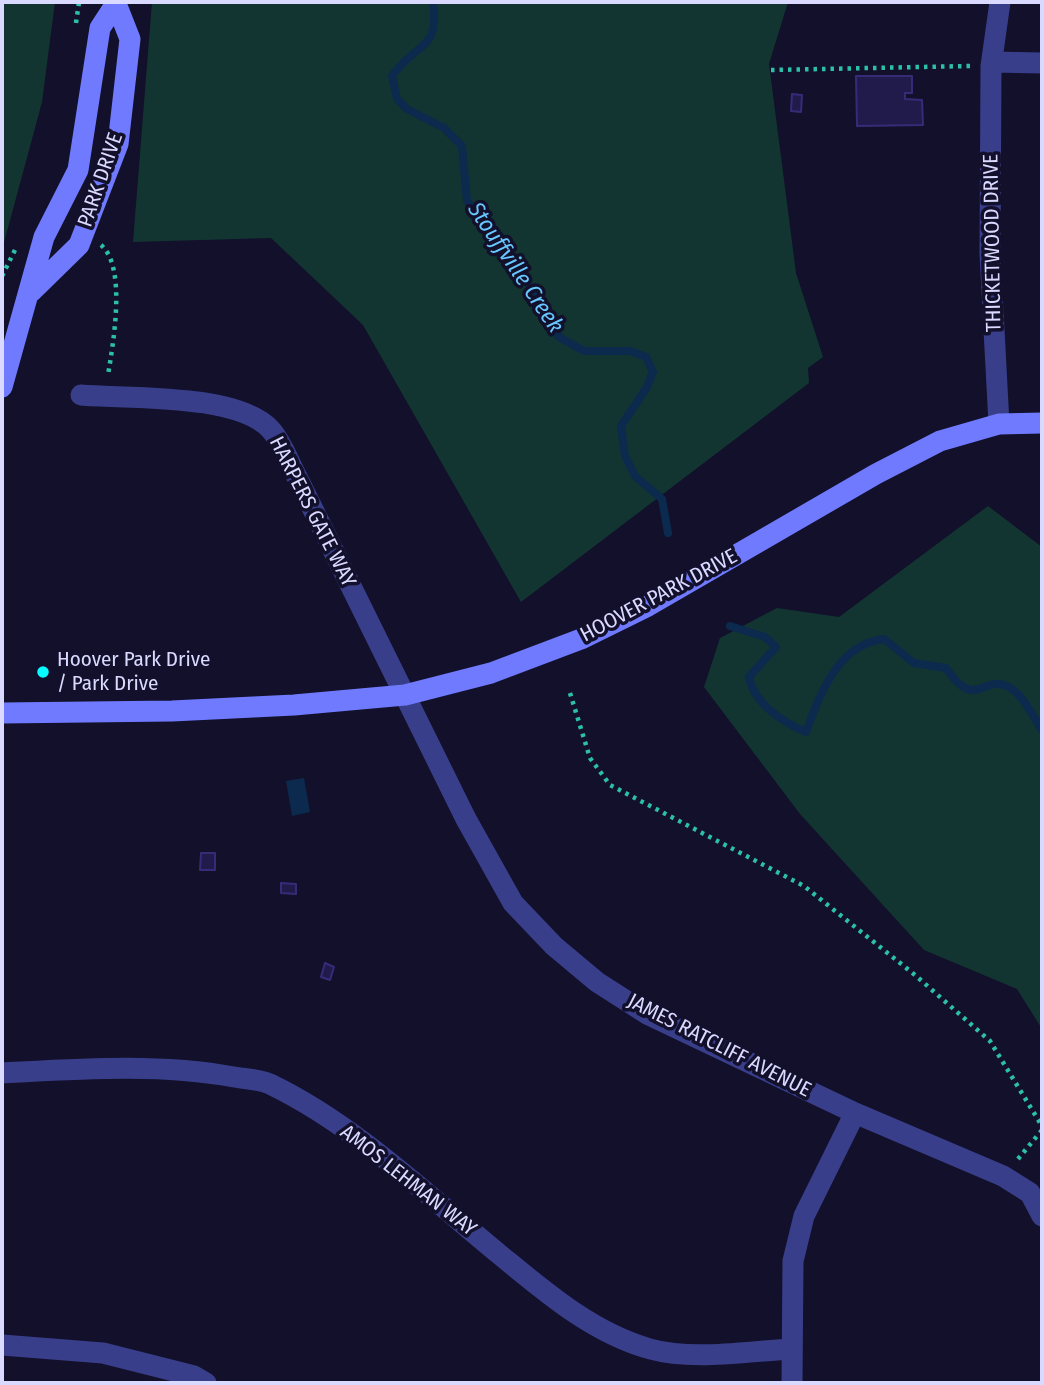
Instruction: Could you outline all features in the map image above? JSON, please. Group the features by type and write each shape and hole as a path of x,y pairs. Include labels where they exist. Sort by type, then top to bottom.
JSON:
{"street":[{"name":"THICKETWOOD DRIVE","path":"999,424 990,254 991,64 1000,2"},
{"name":"PARK DRIVE","path":"29,293 79,244 118,144 130,39 117,4"},
{"name":"PARK DRIVE","path":"2,387 44,237 78,170 100,28 117,4"},
{"path":"991,64 1042,63"},
{"name":"HARPERS GATE WAY","path":"81,395 224,406 250,414 271,429 405,695"},
{"name":"HOOVER PARK DRIVE","path":"2,713 172,711 405,695 491,673 581,639 648,606 876,474 940,441 999,424 1042,423"},
{"name":"JAMES RATCLIFF AVENUE","path":"405,695 466,818 513,903 554,946 597,982 647,1014 855,1113 1003,1176 1030,1193 1042,1216"},
{"name":"AMOS LEHMAN WAY","path":"2,1073 78,1069 198,1070 268,1083 329,1119 399,1171 559,1304 613,1333 649,1349 680,1354 792,1349"},
{"path":"792,1383 793,1261 804,1216 855,1113"},
{"path":"2,1345 103,1353 194,1376 206,1383"}],"path":[{"path":"75,29 79,2"},
{"path":"771,70 991,64"},
{"path":"83,236 103,246 110,253 116,290 115,332 105,397"},
{"path":"2,276 21,239"},
{"path":"570,694 590,758 610,785 804,886 915,975 990,1041 1042,1128 1003,1176"}],"green space":[{"path":"2,2 55,2 42,102 2,250"},
{"path":"152,2 788,2 769,64 796,273 823,357 808,368 809,383 521,602 363,325 271,238 133,242"},
{"path":"988,506 1042,547 1042,1029 1017,989 924,950 800,814 704,687 720,638 777,608 839,617"}],"water":[{"path":"304,778 310,812 292,816 286,781"}],"building":[{"path":"856,76 912,76 912,93 905,93 905,99 922,100 923,125 857,126"},
{"path":"792,94 802,95 801,112 791,111"},
{"path":"201,853 215,853 215,870 200,870"},
{"path":"281,883 296,884 296,894 281,893"},
{"path":"325,963 334,967 330,980 321,977"}],"waterway":[{"name":"Stouffville Creek","path":"433,2 434,18 430,38 392,76 397,99 407,109 444,128 462,146 467,201 526,280 559,337 584,351 630,351 646,357 653,372 647,387 621,426 625,456 635,476 662,499 668,533"},
{"name":"Stouffville Creek","path":"730,626 765,637 776,647 749,677 752,686 770,710 806,732 825,687 843,661 854,650 884,639 914,663 946,668 957,682 966,688 974,690 1002,684 1012,689 1025,702 1042,730"}],"place":[{"name":"Hoover Park Drive / Park Drive","path":"43,672"}]}
